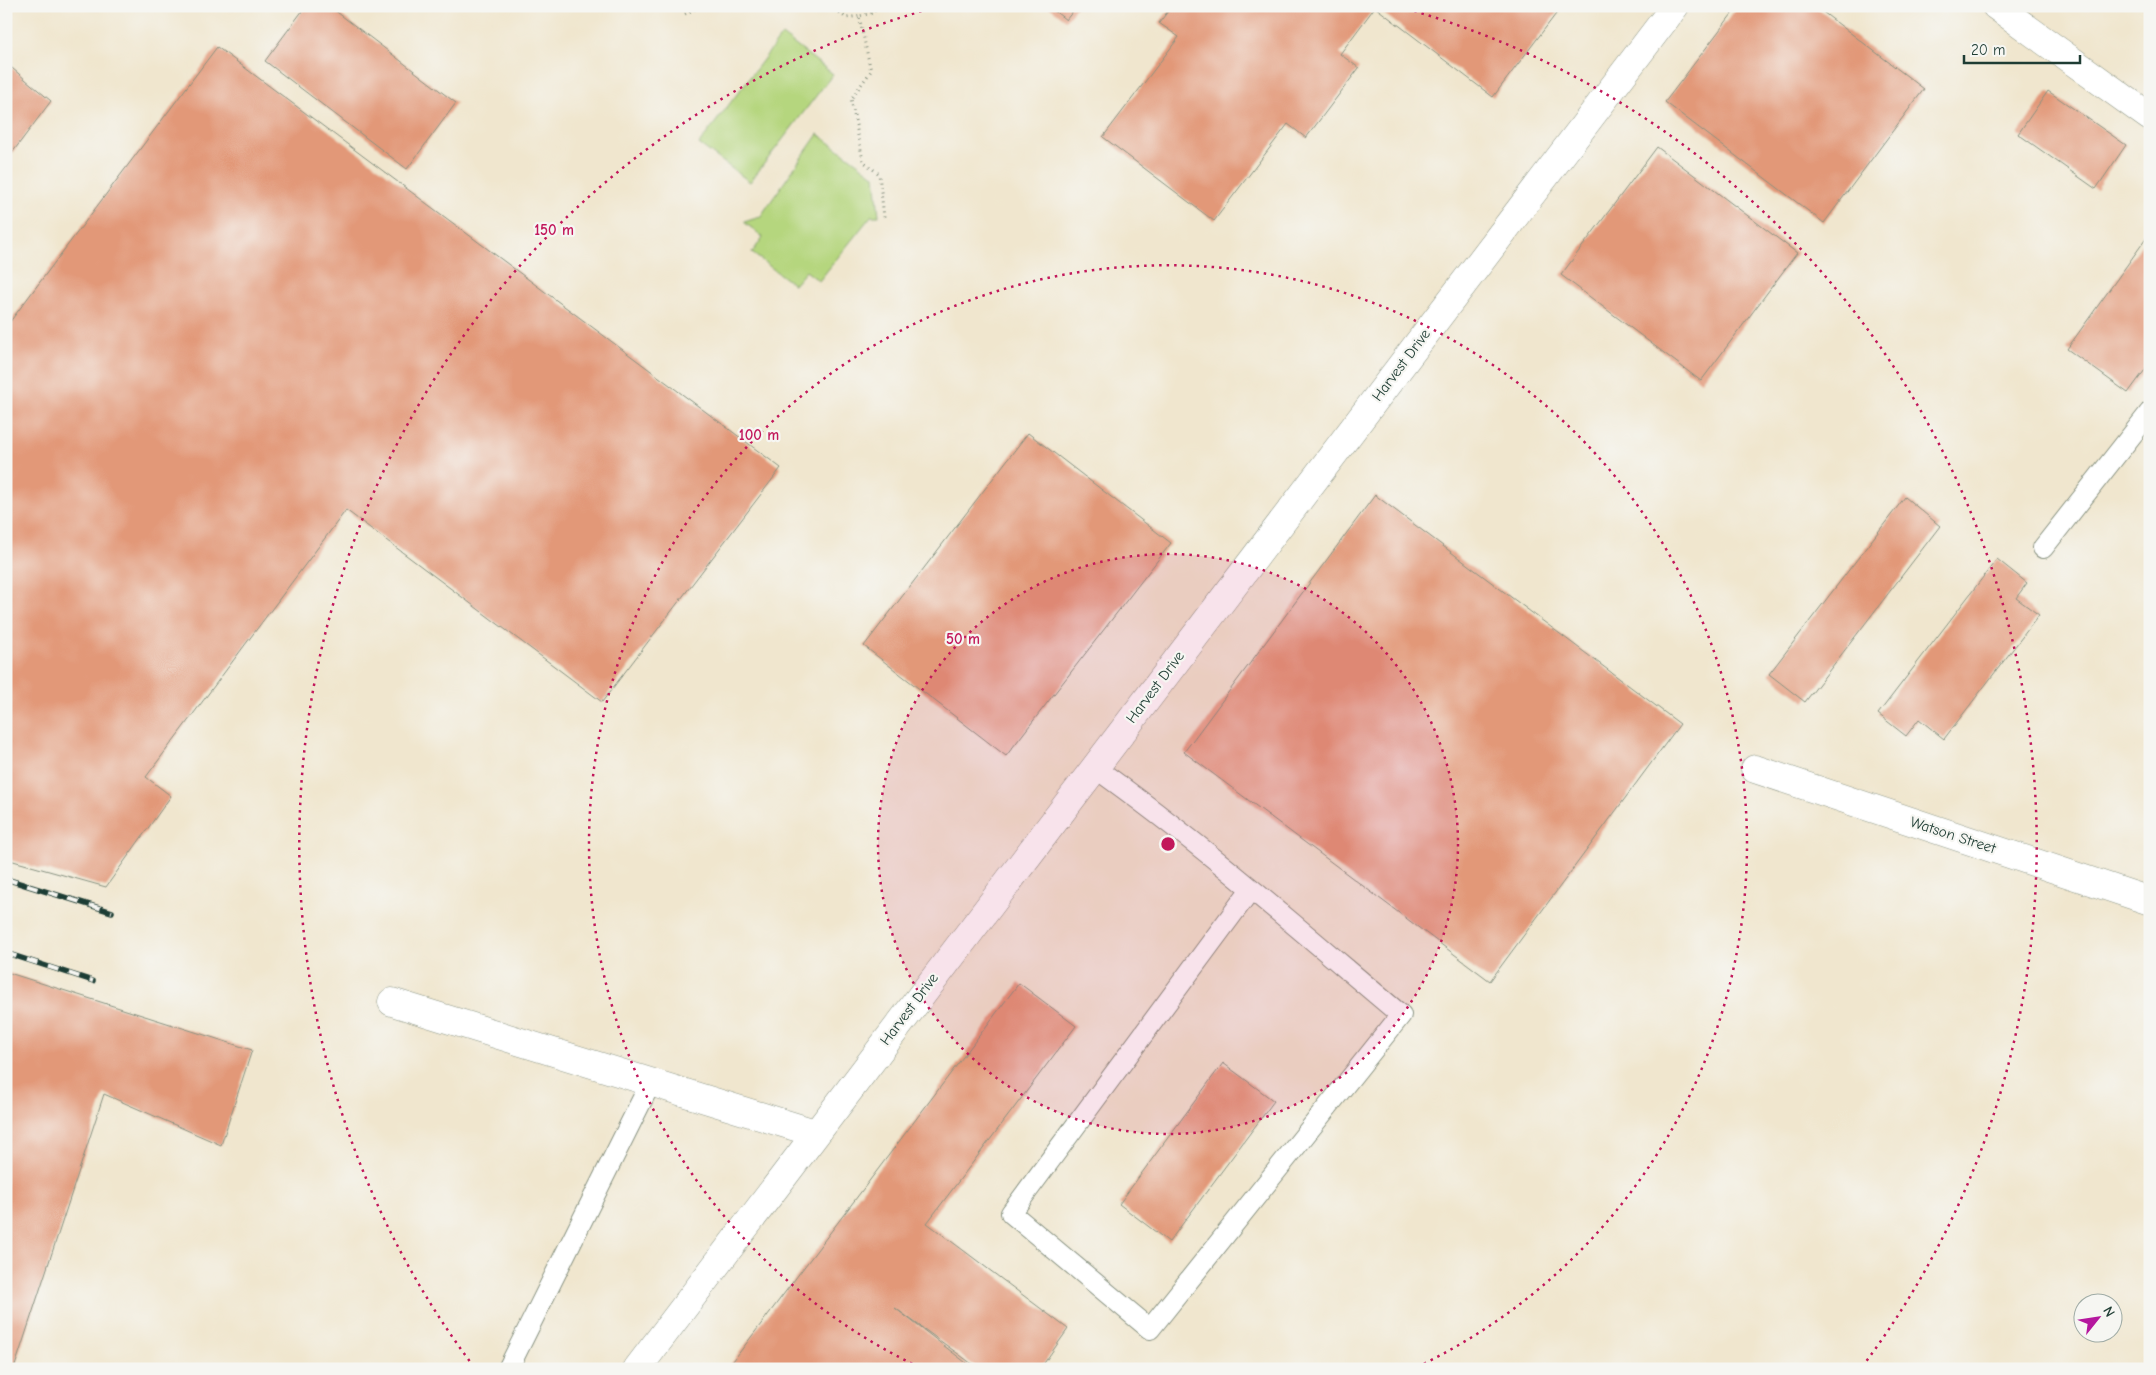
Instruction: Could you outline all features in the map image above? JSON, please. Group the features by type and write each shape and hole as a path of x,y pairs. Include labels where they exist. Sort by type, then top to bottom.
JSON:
{"street":[{"name":"Harvest Drive","path":"637,1369 814,1133 1675,6"},
{"path":"1996,6 2150,117"},
{"name":"Watson Street","path":"1756,769 2150,901"},
{"path":"392,1002 814,1133"}],"lane":[{"path":"2043,548 2150,412"},
{"path":"1094,767 1157,812 1251,889 1401,1015 1150,1329 1011,1213 1251,889"},
{"path":"508,1369 651,1082"}],"path":[{"path":"685,14 701,6"},
{"path":"832,6 846,18 873,13 878,6"},
{"path":"859,16 871,72 851,99 863,161 879,174 884,216"}],"green space":[{"path":"782,35 833,74 750,182 699,144"},
{"path":"818,134 875,176 879,216 871,216 819,281 806,271 794,285 752,253 763,237 744,222 760,217"}],"building":[{"path":"306,6 329,6 456,103 407,169 265,61"},
{"path":"1048,6 1077,6 1066,20"},
{"path":"1172,6 1562,6 1493,97 1375,7 1340,54 1359,68 1306,138 1288,124 1214,221 1103,137 1179,37 1159,23"},
{"path":"1738,6 1815,6 1924,89 1824,223 1665,102"},
{"path":"217,47 781,468 602,702 346,510 146,777 171,796 106,887 6,859 6,327"},
{"path":"6,63 51,101 6,161"},
{"path":"2048,91 2126,145 2096,189 2018,134"},
{"path":"1657,147 1797,253 1701,381 1561,275"},
{"path":"2150,233 2150,363 2128,393 2067,349"},
{"path":"1028,433 1171,543 1006,756 864,646"},
{"path":"1375,495 1680,724 1490,981 1184,752"},
{"path":"1905,497 1940,526 1805,702 1769,674"},
{"path":"1997,559 2027,583 2016,598 2039,615 1944,739 1919,719 1906,736 1878,714"},
{"path":"6,972 252,1050 221,1145 104,1094 14,1369 6,1369"},
{"path":"1019,983 1076,1026 927,1223 1068,1329 1040,1369 979,1369 895,1308 974,1369 727,1369"},
{"path":"1223,1063 1274,1101 1169,1242 1119,1204"}],"railway":[{"path":"6,879 112,912"},
{"path":"6,953 93,981"}]}
